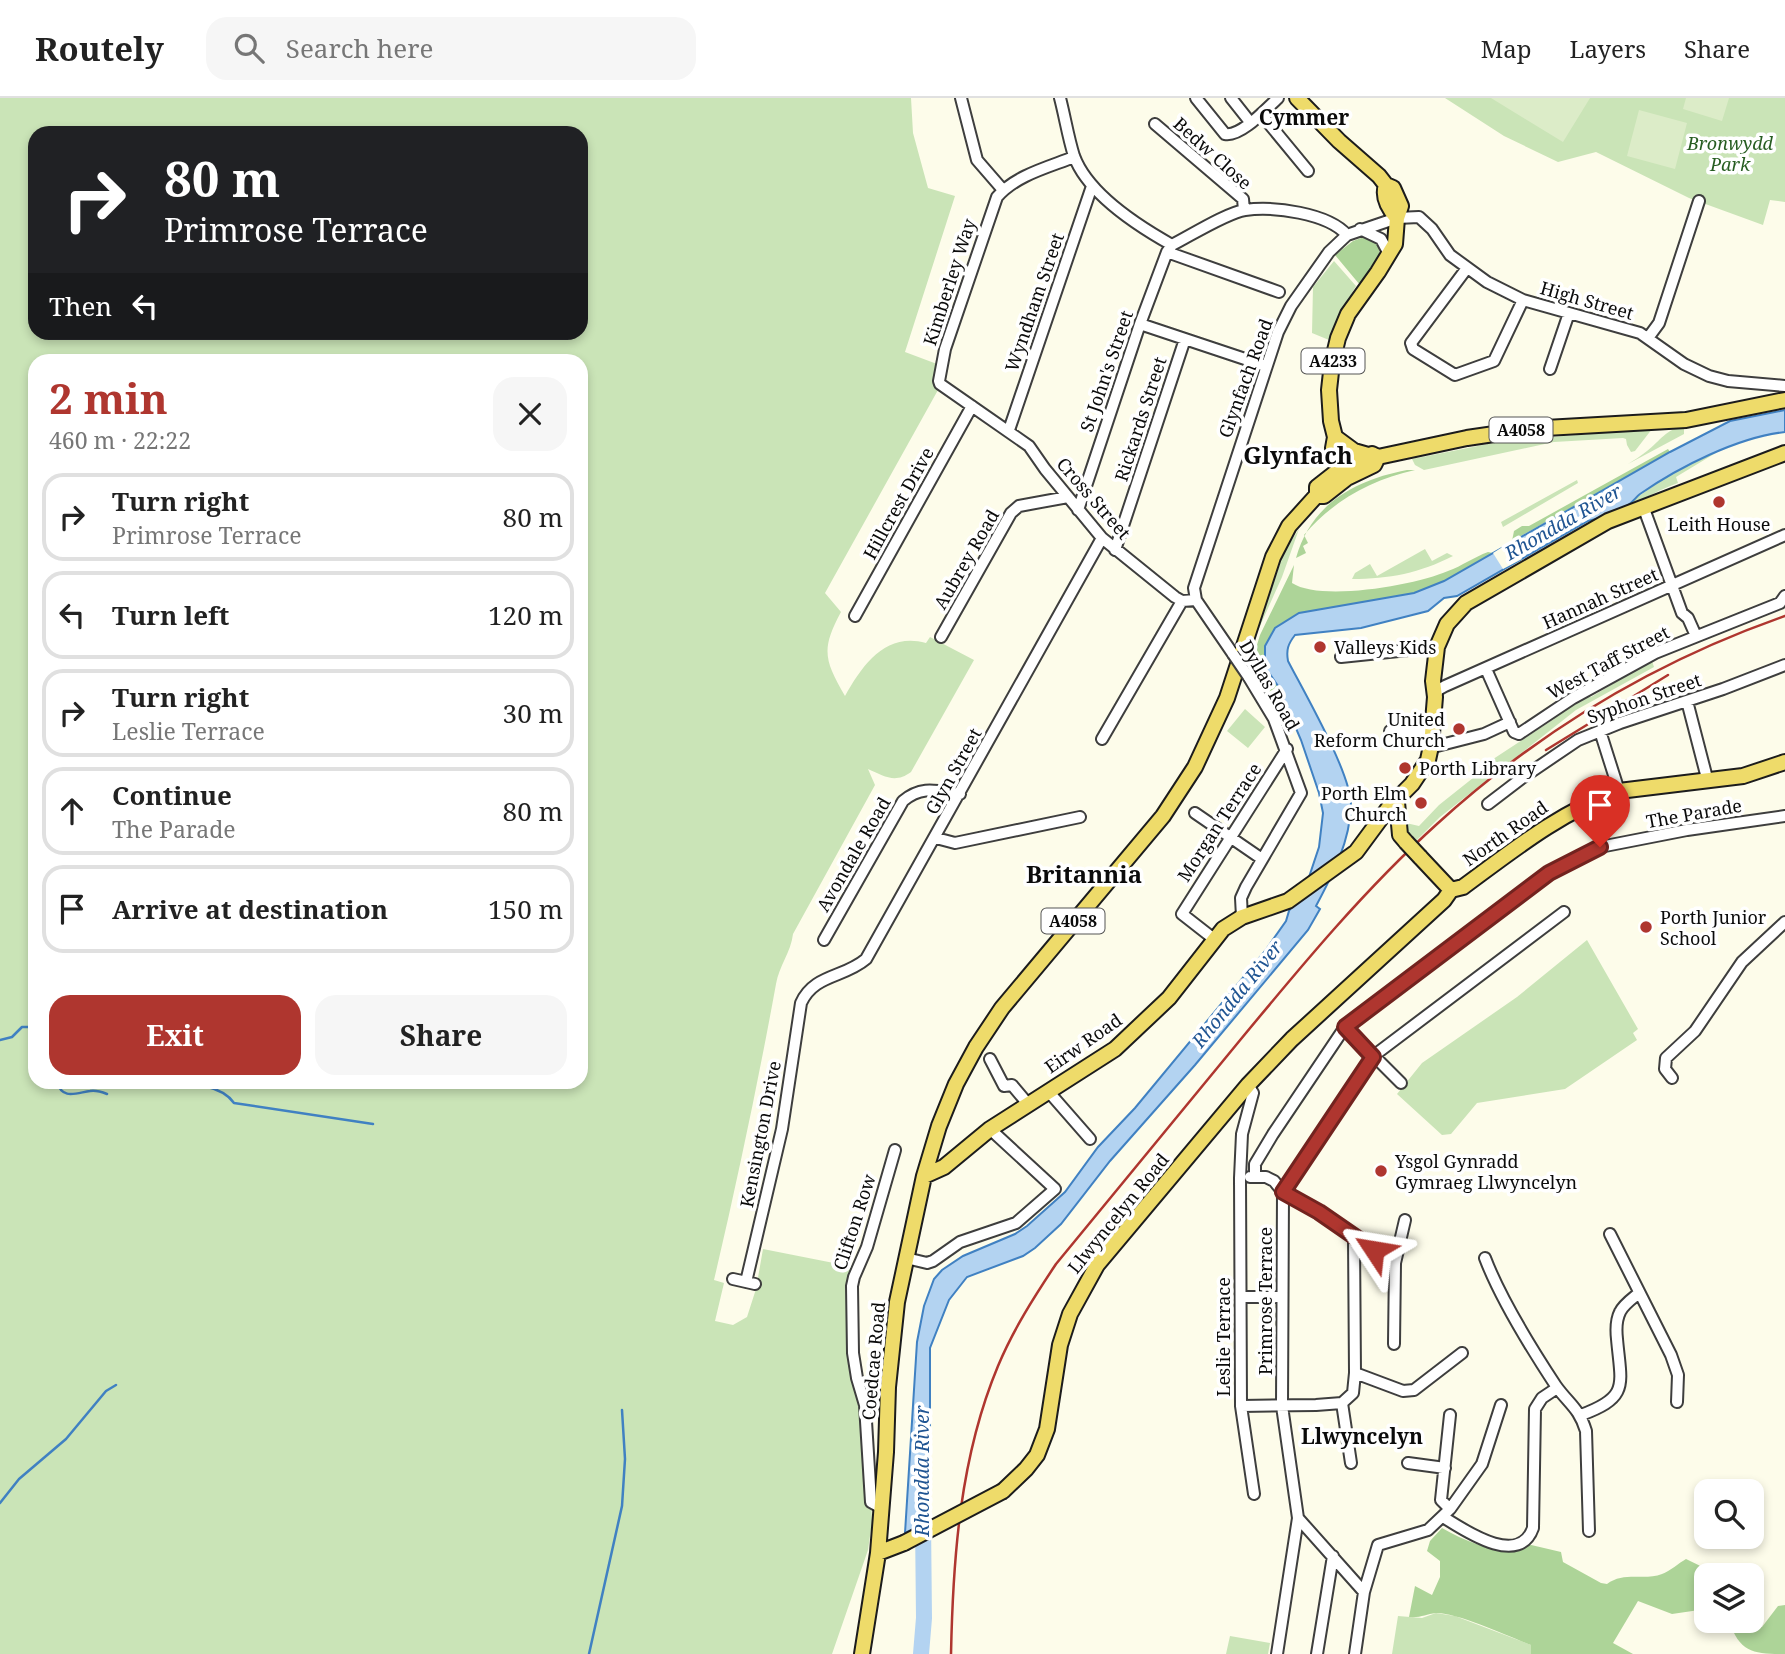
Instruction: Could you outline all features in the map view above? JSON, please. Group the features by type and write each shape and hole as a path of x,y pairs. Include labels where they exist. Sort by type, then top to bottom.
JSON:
{"main road":[{"path":"1303,100 1339,141 1379,176 1386,185 1384,192 1389,210 1397,218"},
{"name":"A4233","path":"1345,473 1333,448 1338,439 1331,421 1329,390 1338,338 1348,314 1395,244 1397,218"},
{"name":"A4058","path":"924,1176 939,1126 956,1084 976,1047 1002,1008 1155,826 1195,767 1227,698 1273,557 1289,526 1317,495 1317,486 1345,473 1374,465 1373,456 1467,438 1528,429 1686,420 1785,400"},
{"path":"1338,439 1354,451 1373,456"},
{"path":"1431,746 1437,647 1447,624 1466,603 1608,521 1785,453"},
{"name":"Eirw Road","path":"924,1176 944,1167 990,1129 1115,1049 1169,998 1223,929 1242,917 1288,901 1342,864 1370,836 1378,821 1397,802 1426,764 1431,746"},
{"name":"North Road","path":"1451,890 1463,887 1570,811 1619,792 1743,776 1785,762"},
{"path":"1397,802 1403,838 1451,890"},
{"path":"1370,836 1385,833 1403,838"},
{"name":"Llwyncelyn Road","path":"878,1553 904,1543 1003,1491 1026,1469 1037,1455 1047,1429 1060,1345 1070,1314 1097,1265 1248,1085 1292,1039 1444,900 1451,890"},
{"name":"Coedcae Road","path":"878,1553 891,1343 924,1176"},
{"name":"A4058","path":"862,1654 878,1553"}],"street":[{"path":"961,98 977,160 1003,190 1027,176 1074,157"},
{"path":"1060,98 1074,157 1093,186 1137,225 1169,248 1279,292"},
{"path":"1196,98 1225,134 1233,135 1278,98"},
{"path":"1231,98 1250,122"},
{"path":"1261,114 1308,171"},
{"name":"Bedw Close","path":"1154,124 1243,199 1244,210"},
{"name":"Wyndham Street","path":"1009,430 1093,186"},
{"name":"Kimberley Way","path":"1003,190 992,206 940,363 940,384 1009,430"},
{"path":"1648,338 1659,323 1699,201"},
{"path":"1169,248 1244,210 1287,211 1308,215 1336,225 1346,235"},
{"name":"High Street","path":"1397,218 1413,216 1424,220 1450,255 1487,282 1524,300 1640,333 1684,364 1709,376 1728,381 1785,386"},
{"name":"Glynfach Road","path":"1196,600 1194,588 1266,366 1291,306 1329,253 1346,235 1397,218"},
{"path":"1360,229 1381,239 1390,254"},
{"name":"St John's Street","path":"1078,510 1140,324 1169,248"},
{"path":"1467,268 1411,342 1413,349 1455,375 1494,361 1524,300"},
{"path":"1550,369 1569,313"},
{"path":"1140,324 1266,366"},
{"name":"Rickards Street","path":"1115,550 1185,339"},
{"path":"1724,393 1728,381"},
{"name":"Hillcrest Drive","path":"855,616 972,407"},
{"name":"Cross Street","path":"1009,430 1029,446 1102,538 1182,601"},
{"name":"Aubrey Road","path":"941,637 1011,513 1019,506 1068,497"},
{"path":"1643,506 1682,613 1688,618 1696,636"},
{"name":"Hannah Street","path":"1435,697 1438,690 1445,686 1785,535"},
{"name":"Glyn Street","path":"806,992 814,984 858,967 866,959 1102,538"},
{"name":"West Taff Street","path":"1510,722 1514,732 1519,734 1573,698 1655,653 1780,603 1785,597"},
{"path":"1102,739 1182,601 1196,600"},
{"name":"Dyllas Road","path":"1196,600 1274,719 1301,793 1262,859"},
{"path":"1341,657 1437,647"},
{"name":"Syphon Street","path":"1488,804 1578,740 1784,667"},
{"path":"1431,746 1484,734 1510,722 1486,669"},
{"path":"1687,701 1708,782"},
{"path":"1390,731 1432,730"},
{"path":"1600,731 1619,792"},
{"name":"Morgan Terrace","path":"1214,939 1182,914 1287,749"},
{"name":"Avondale Road","path":"824,940 903,801 912,793 926,789 960,794"},
{"path":"1195,813 1262,859 1241,898 1242,917"},
{"name":"The Parade","path":"1345,1027 1549,873 1600,847 1687,830 1785,816"},
{"path":"936,838 955,843 1080,817"},
{"path":"1283,1192 1373,1057 1564,912"},
{"path":"1672,1078 1665,1069 1666,1058 1695,1031 1742,962 1785,922"},
{"name":"Kensington Drive","path":"733,1279 751,1283 782,1129 801,1003 806,992"},
{"path":"1255,1176 1255,1164 1273,1134 1345,1027 1401,1083"},
{"path":"990,1059 1004,1087 1012,1085 1028,1104"},
{"name":"Leslie Terrace","path":"1248,1085 1253,1093 1242,1134 1240,1178 1241,1406 1254,1494"},
{"path":"1048,1091 1090,1139"},
{"path":"906,1258 927,1263 960,1242 1016,1223 1055,1189 990,1129"},
{"name":"Clifton Row","path":"882,1508 871,1502 865,1405 856,1378 853,1353 852,1286 867,1247 895,1150"},
{"path":"1240,1178 1255,1176 1274,1181 1283,1192 1319,1212 1395,1263"},
{"name":"Primrose Terrace","path":"1276,1654 1298,1518 1282,1406 1283,1192"},
{"path":"1394,1344 1395,1263 1405,1220"},
{"path":"1609,1234 1671,1355 1678,1375 1677,1402"},
{"path":"1241,1406 1342,1403 1353,1393 1354,1238"},
{"path":"1485,1258 1494,1283 1557,1388 1581,1415 1586,1431 1589,1531"},
{"path":"1581,1415 1603,1407 1613,1399 1621,1386 1616,1328 1620,1311 1639,1293"},
{"path":"1241,1297 1282,1297"},
{"path":"1355,1373 1403,1391 1414,1391 1462,1353"},
{"path":"1450,1415 1441,1500 1446,1513 1480,1540 1498,1545 1520,1545 1530,1536 1533,1528 1535,1409 1542,1398 1557,1388"},
{"path":"1342,1403 1351,1463"},
{"path":"1355,1654 1364,1592 1378,1545 1428,1531 1446,1513 1482,1464 1501,1405"},
{"path":"1408,1463 1445,1468"},
{"path":"1298,1518 1364,1592"},
{"path":"1317,1654 1333,1556"}],"green space":[{"path":"0,98 911,98 913,133 928,188 955,196 905,352 937,364 935,380 938,390 825,593 841,612 830,636 829,663 845,696 877,653 899,642 926,643 930,637 974,660 911,772 895,778 868,769 875,785 793,934 776,984 714,1280 724,1283 715,1321 733,1325 747,1317 756,1289 763,1249 859,1268 854,1277 853,1353 870,1467 872,1522 868,1550 832,1654 0,1654"},
{"name":"Bronwydd Park","path":"1445,98 1785,98 1785,202 1770,200 1763,225 1689,198 1596,152 1558,162 1504,136"},
{"path":"1491,98 1590,98 1563,142"},
{"path":"1686,98 1729,98 1722,121 1683,109"},
{"path":"1639,110 1687,123 1675,169 1627,156"},
{"path":"1364,237 1380,243 1380,249 1377,260 1360,285 1335,255 1353,241"},
{"path":"1334,261 1356,286 1339,315 1329,340 1312,333 1313,287"},
{"path":"1684,426 1684,434 1628,464 1668,433"},
{"path":"1652,429 1635,451 1631,452 1626,439 1623,438 1554,442 1424,470 1415,465 1412,459 1503,441"},
{"path":"1668,449 1670,452 1512,541 1514,531 1522,526 1529,526"},
{"path":"1719,451 1676,477 1678,483 1627,506 1671,475"},
{"path":"1415,470 1383,479 1354,493 1328,511 1308,531 1324,509 1353,488 1388,474"},
{"path":"1577,480 1578,483 1503,527 1501,522"},
{"path":"1299,529 1282,577 1256,635 1284,552"},
{"path":"1305,536 1308,543 1303,546 1306,553 1296,558 1303,539"},
{"path":"1425,549 1432,561 1447,553 1453,556 1404,574 1352,579 1355,573 1370,564 1377,576"},
{"path":"1488,552 1493,553 1444,581 1414,593 1299,613 1265,667 1278,686 1266,694 1250,668 1260,635 1294,565 1292,583 1306,589 1346,591 1392,586 1433,576"},
{"path":"1651,658 1654,667 1576,710 1440,817 1415,842 1407,832 1406,823 1419,826 1439,805 1478,774 1478,769 1554,719 1553,714 1585,695 1591,697"},
{"path":"1245,709 1265,727 1248,748 1227,731"},
{"path":"1587,940 1638,1029 1633,1033 1637,1040 1565,1089 1477,1103 1451,1134 1442,1135 1397,1094 1422,1063 1517,997"},
{"path":"1442,1528 1490,1548 1522,1549 1527,1544 1561,1552 1563,1562 1607,1584 1620,1578 1662,1574 1686,1559 1694,1563 1694,1611 1672,1614 1638,1601 1613,1643 1633,1654 1531,1654 1531,1645 1456,1616 1436,1613 1409,1617 1415,1586 1432,1595 1440,1577 1440,1561 1427,1551 1430,1541"},
{"path":"1785,1605 1785,1654 1757,1652 1743,1646 1734,1633 1764,1633 1764,1624 1778,1606"},
{"path":"1436,1613 1455,1616 1531,1645 1531,1654 1392,1654 1398,1616 1422,1618"},
{"path":"1230,1636 1270,1643 1268,1654 1226,1654"}],"water":[{"path":"1785,410 1785,432 1748,440 1691,464 1640,494 1624,508 1588,521 1457,596 1444,598 1428,611 1361,628 1295,635 1288,647 1288,661 1335,754 1349,791 1351,805 1348,832 1334,870 1316,906 1320,909 1308,930 1110,1161 1061,1224 1023,1256 967,1277 949,1300 930,1348 930,1521 905,1533 917,1342 924,1306 934,1279 963,1256 1015,1234 1065,1192 1098,1147 1135,1108 1265,951 1286,921 1309,877 1319,847 1323,813 1301,740 1278,686 1265,667 1265,646 1275,628 1299,613 1414,593 1444,581 1670,452 1730,421"}],"pier":[{"path":"1512,541 1522,559 1503,569 1493,553"}],"waterway":[{"path":"0,1040 12,1037 22,1027 28,1027"},
{"path":"60,1089 75,1094 94,1091 107,1094"},
{"path":"214,1089 234,1103 373,1124"},
{"path":"0,1503 19,1479 66,1439 106,1391 116,1385"},
{"path":"589,1654 622,1506 625,1459 622,1410"},
{"name":"Rhondda River","path":"921,1654 924,1618 923,1521"}],"railway":[{"path":"951,1654 957,1544 975,1436 985,1401 1004,1353 1024,1314 1056,1264 1311,955 1385,874 1437,824 1516,759 1600,702 1690,655 1785,616"},
{"path":"1546,750 1668,675"}],"place":[{"name":"Leith House","path":"1719,502"},
{"name":"Valleys Kids","path":"1320,647"},
{"name":"United Reform Church","path":"1459,729"},
{"name":"Porth Library","path":"1405,768"},
{"name":"Porth Elm Church","path":"1421,803"},
{"name":"Porth Junior School","path":"1646,927"},
{"name":"Ysgol Gynradd Gymraeg Llwyncelyn","path":"1381,1171"}],"district":[{"name":"Cymmer","path":"1304,117"},
{"name":"Glynfach","path":"1298,454"},
{"name":"Britannia","path":"1084,873"},
{"name":"Llwyncelyn","path":"1362,1436"}],"route":[{"path":"1374,1250 1319,1212 1283,1192 1373,1057 1345,1027 1549,873 1600,847"}]}
